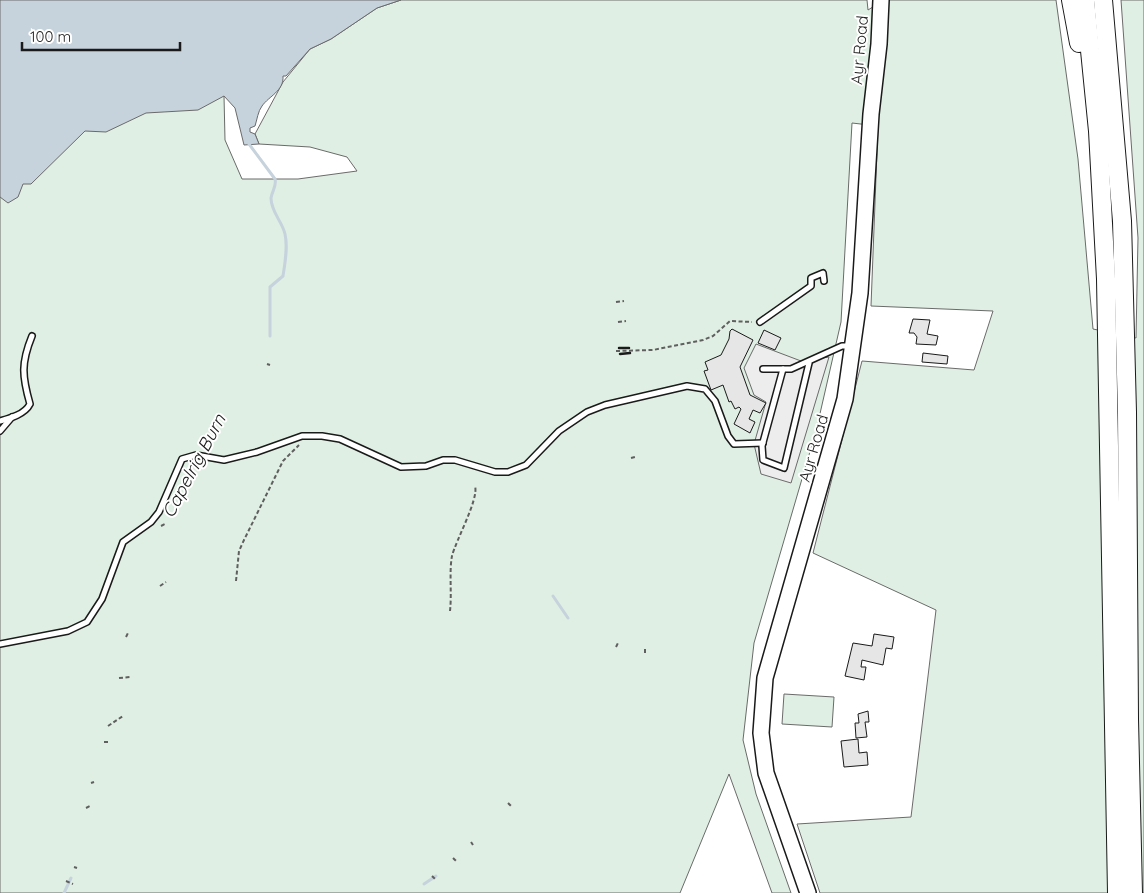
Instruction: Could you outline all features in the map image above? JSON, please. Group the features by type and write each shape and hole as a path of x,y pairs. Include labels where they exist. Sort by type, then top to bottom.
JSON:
{"highway":[{"path":"1070,0 1102,202"},
{"path":"1085,0 1098,131 1102,202 1107,356 1117,893"},
{"path":"1103,0 1122,221 1133,893"},
{"path":"1114,0 1127,156 1128,240 1125,326"}],"main road":[{"name":"Ayr Road","path":"808,893 766,773 761,734 765,678 845,399 860,293 870,114 879,44 881,0"}],"lane":[{"path":"757,322 811,286 811,278 823,273 824,281"},
{"path":"0,421 27,410 30,404 23,374 23,363 32,336"},
{"path":"763,368 791,369 809,363 842,346 853,347"},
{"path":"783,369 763,443 763,460 784,468 809,363"},
{"path":"0,644 68,631 87,622 102,599 123,542 151,522 159,512 182,459 198,455 224,460 307,436 340,439 401,467 455,460 495,472 508,472 526,465 559,432 587,412 605,405 688,386 704,389 715,401 728,436 734,444 763,443"},
{"path":"0,431 12,417"}],"path":[{"path":"617,302 623,301"},
{"path":"619,322 625,321"},
{"path":"616,351 653,350 703,340 713,336 730,321 757,322"},
{"path":"236,581 239,551 244,540 283,461 307,436"},
{"path":"631,458 635,457"},
{"path":"450,611 452,558 470,511 476,490 475,486"},
{"path":"126,637 128,633"},
{"path":"616,647 618,643"},
{"path":"121,678 128,677"},
{"path":"108,726 123,716"},
{"path":"508,803 511,806"},
{"path":"86,808 90,806"},
{"path":"453,858 456,861"}],"green space":[{"path":"401,0 867,0 868,10 884,0 1056,0 1078,159 1093,329 1136,338 1138,238 1121,0 1144,0 1144,893 820,893 797,824 911,817 936,610 813,553 862,361 974,370 993,311 871,306 878,126 852,123 841,322 816,431 754,643 743,740 756,794 791,893 772,893 729,774 680,893 0,893 0,18 224,96 225,140 242,179 298,179 357,171 347,157 310,147 259,144 255,134 283,82 310,49 331,39 377,8"},
{"path":"784,694 834,697 832,727 782,724"}],"shaded area":[{"path":"0,0 401,0 377,8 331,39 310,49 286,76 283,76 281,86 262,106 255,126 250,128 250,132 255,134 259,144 244,145 235,108 224,96 198,110 146,113 106,132 85,131 31,184 23,184 18,197 8,203 0,197"},
{"path":"756,344 801,361 829,357 791,483 761,474 754,444 766,402 754,395 744,368"}],"building":[{"path":"913,319 930,320 927,334 938,336 936,345 916,344 917,337 914,333 909,333"},
{"path":"732,329 753,340 740,367 750,395 766,403 760,413 753,410 749,419 755,422 750,433 734,424 741,409 739,407 735,409 731,401 729,402 723,385 711,390 704,371 708,370 705,362 721,355"},
{"path":"764,330 781,338 775,350 758,343"},
{"path":"923,353 948,356 947,364 922,362"},
{"path":"874,634 894,637 892,649 886,648 883,665 862,660 861,667 866,667 864,680 845,676 853,643 872,646"},
{"path":"868,711 869,722 865,722 867,737 856,738 855,723 859,723 858,714"},
{"path":"858,739 859,753 867,752 868,765 844,767 841,741"}],"waterway":[{"name":"Capelrig Burn","path":"249,144 275,179 271,203 284,229 286,239 283,276 270,287 270,336"},
{"path":"553,596 568,618"},
{"path":"424,884 436,876"},
{"name":"Capelrig Burn","path":"64,893 71,878"}],"wall":[{"path":"619,348 629,348"},
{"path":"620,354 630,353"}]}
